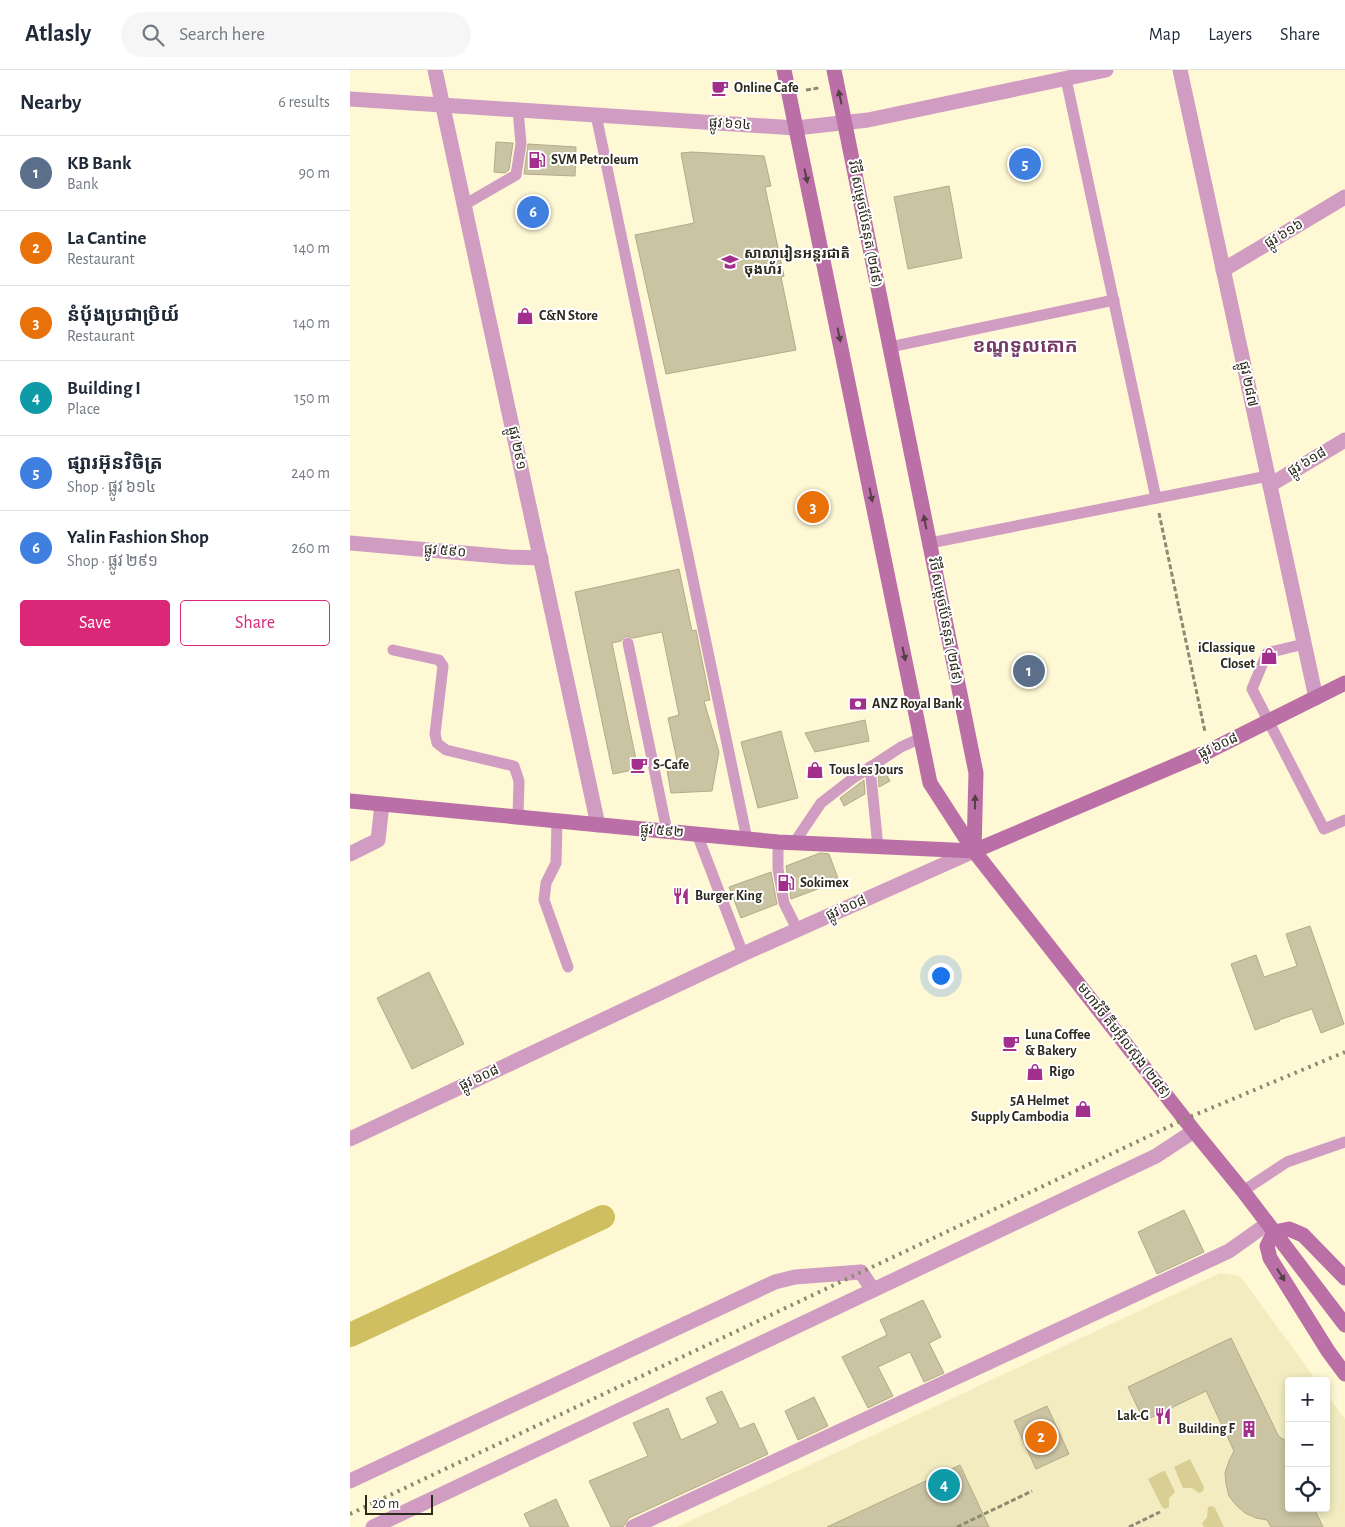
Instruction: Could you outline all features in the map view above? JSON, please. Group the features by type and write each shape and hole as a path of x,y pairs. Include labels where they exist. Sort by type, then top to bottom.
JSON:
{"main road":[{"path":"784,70 930,783 974,851"},
{"name":"វិថី សម្តេចប៉ែននុត (២៨៩)","path":"836,77 976,773 974,851"},
{"name":"ផ្លូវ ៦០៨","path":"974,851 1209,751 1345,683"},
{"name":"ផ្លូវ ៥៩២","path":"350,801 778,842 974,851"},
{"name":"មហាវិថី គីមអ៊ីលស៊ុង (២៨៩)","path":"974,851 1243,1191 1345,1325"},
{"path":"1345,1278 1303,1235 1289,1229 1270,1228 1267,1246 1270,1258 1328,1352 1345,1374"}],"street":[{"name":"ផ្លូវ ២៩១","path":"435,70 598,825"},
{"name":"ផ្លូវ ៦១៤","path":"350,100 796,128 846,124 1106,70"},
{"name":"ផ្លូវ ២៨៧","path":"1180,70 1316,698"},
{"name":"ផ្លូវ ៦១៦","path":"1223,270 1345,197"},
{"name":"ផ្លូវ ៦១៨","path":"1269,480 1345,440"},
{"name":"ផ្លូវ ៥៩០","path":"350,543 541,558"},
{"path":"350,854 378,840 382,804"},
{"name":"ផ្លូវ ៦០៨","path":"350,1139 797,929 974,851"},
{"path":"373,1527 1156,1156 1194,1131"},
{"path":"633,1527 1229,1251 1270,1228"},
{"path":"350,1481 775,1282 795,1276 861,1272 873,1290"}],"lane":[{"path":"1066,79 1156,498"},
{"path":"464,205 516,175 521,144 518,110"},
{"path":"596,116 747,839"},
{"path":"890,347 1114,300"},
{"path":"930,543 1156,498 1269,480"},
{"path":"628,642 668,831"},
{"path":"1304,644 1267,653 1252,689 1324,829 1345,820"},
{"path":"393,650 439,660 443,666 435,734 437,743 446,750 514,766 519,780 518,817"},
{"path":"794,842 821,803 901,746 921,738"},
{"path":"870,767 878,847"},
{"path":"557,821 556,863 546,883 544,900 568,967"},
{"path":"697,834 743,954"},
{"path":"778,842 778,869 784,903 797,929"},
{"path":"1243,1191 1287,1162 1345,1142"}],"path":[{"path":"789,94 836,77"},
{"path":"1156,498 1209,751"},
{"path":"957,1527 1032,1491"},
{"path":"1129,1527 1160,1512"}],"shaded area":[{"path":"1220,1273 1240,1276 1314,1377 1285,1377 1285,1512 1330,1512 1330,1399 1345,1419 1345,1527 677,1527"},
{"path":"1190,1459 1204,1487 1203,1491 1199,1493 1192,1488 1183,1488 1174,1467"},
{"path":"1165,1471 1175,1492 1169,1498 1169,1507 1165,1509 1162,1507 1148,1479"},
{"path":"1212,1506 1215,1508 1224,1527 1204,1527 1202,1523 1207,1517 1208,1507"}],"building":[{"path":"496,142 513,143 509,170 505,173 494,172"},
{"path":"528,144 576,147 575,176 524,174"},
{"path":"681,153 764,156 771,186 765,187 784,276 781,277 796,350 666,374 635,235 694,223"},
{"path":"949,186 962,258 908,269 894,197"},
{"path":"679,569 692,631 696,630 710,700 704,701 719,752 712,791 671,793 667,770 678,765 668,718 679,715 662,632 633,638 626,636 621,641 612,643 638,769 613,774 575,592"},
{"path":"865,720 869,741 815,752 805,733"},
{"path":"781,731 798,798 758,808 741,742"},
{"path":"883,768 890,781 879,787 878,771"},
{"path":"864,780 865,794 844,806 840,798"},
{"path":"820,853 829,854 839,881 791,899 786,866"},
{"path":"771,872 777,904 741,918 729,887"},
{"path":"1310,926 1344,1024 1321,1033 1312,1009 1255,1030 1231,964 1256,955 1264,977 1297,966 1286,934"},
{"path":"429,972 464,1044 412,1069 377,998"},
{"path":"1184,1210 1204,1252 1157,1274 1138,1232"},
{"path":"923,1300 941,1337 929,1343 944,1373 924,1382 910,1352 878,1367 893,1396 868,1408 842,1357 887,1335 880,1320"},
{"name":"Building F","path":"1231,1338 1279,1437 1285,1440 1285,1512 1316,1512 1323,1527 1271,1527 1267,1520 1245,1513 1236,1505 1229,1496 1225,1473 1234,1451 1206,1391 1144,1421 1128,1387"},
{"path":"722,1391 740,1429 754,1423 768,1454 629,1518 623,1527 611,1527 589,1481 648,1456 633,1423 668,1408 681,1440 718,1423 706,1398"},
{"path":"814,1397 828,1426 798,1440 785,1411"},
{"path":"1047,1406 1069,1454 1036,1469 1014,1421"},
{"path":"960,1465 989,1527 827,1527"},
{"path":"556,1499 569,1527 530,1527 524,1514"}],"waterway":[{"path":"350,1335 603,1217"}],"railway":[{"path":"350,1514 1185,1119 1345,1052"}],"place":[{"name":"Online Cafe","path":"720,88"},
{"name":"SVM Petroleum","path":"537,160"},
{"name":"ផ្សារអ៊ុនវិចិត្រ","path":"1025,164"},
{"name":"Yalin Fashion Shop","path":"533,212"},
{"name":"សាលារៀនអន្តរជាតិ ចុងហ័រ","path":"730,262"},
{"name":"C&N Store","path":"525,316"},
{"name":"នំបុ័ងប្រជាប្រិយ៍","path":"813,507"},
{"name":"iClassique Closet","path":"1269,656"},
{"name":"KB Bank","path":"1029,671"},
{"name":"ANZ Royal Bank","path":"858,704"},
{"name":"S-Cafe","path":"639,765"},
{"name":"Tous les Jours","path":"815,770"},
{"name":"Sokimex","path":"786,883"},
{"name":"Burger King","path":"681,896"},
{"name":"Luna Coffee & Bakery","path":"1011,1043"},
{"name":"Rigo","path":"1035,1072"},
{"name":"5A Helmet Supply Cambodia","path":"1083,1109"},
{"name":"Lak-G","path":"1163,1416"},
{"name":"Building F","path":"1249,1429"},
{"name":"La Cantine","path":"1041,1437"},
{"name":"Building I","path":"944,1485"}],"district":[{"name":"ខណ្ឌទួលគោក","path":"1025,346"}]}
